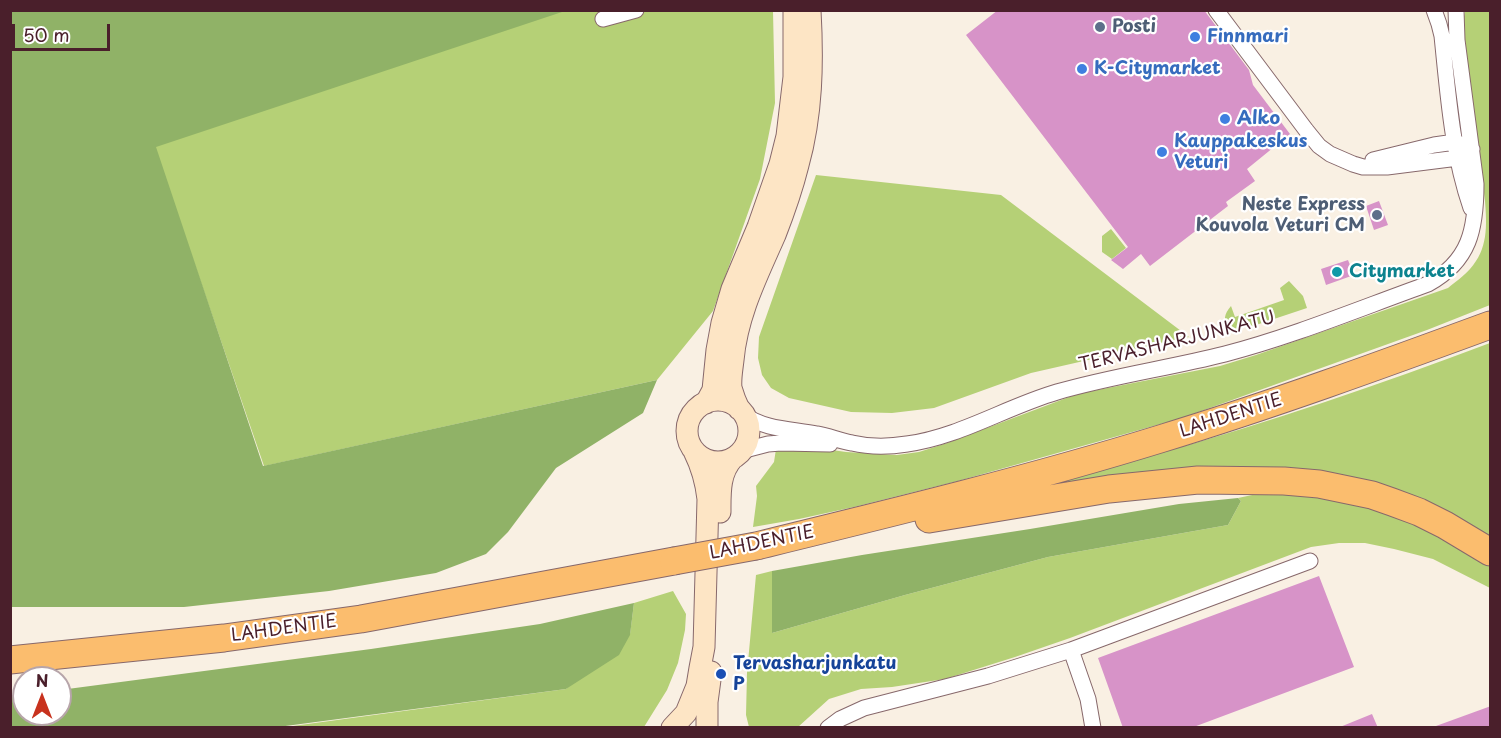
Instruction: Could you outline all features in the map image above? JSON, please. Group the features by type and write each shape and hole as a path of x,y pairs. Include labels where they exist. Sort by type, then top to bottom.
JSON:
{"highway":[{"name":"LAHDENTIE","path":"10,660 224,638 361,619 756,546 896,512 1160,439 1393,361 1491,325"},
{"path":"896,512 922,520 1109,489 1198,480 1284,481 1329,486 1372,495 1419,512 1491,552"}],"street":[{"path":"603,19 636,10"},
{"path":"706,403 713,390 722,323 732,289 758,226 780,164 787,136 794,77 794,10"},
{"path":"741,412 731,388 738,327 789,198 799,164 808,115 812,68 810,10"},
{"path":"1216,10 1306,130 1319,146 1330,154 1353,165 1372,168 1458,158 1472,149"},
{"path":"1434,10 1442,36 1458,158 1474,217"},
{"name":"TERVASHARJUNKATU","path":"741,412 756,422 769,426 818,434 851,443 904,445 945,435 1056,393 1256,345 1428,284 1446,272 1462,255 1472,234 1474,217 1476,184 1457,40 1456,10"},
{"path":"1341,159 1364,161 1427,146 1455,142 1472,149"},
{"path":"672,728 686,712 697,686 704,647 708,499 705,478 689,442 687,431 693,412 706,403 722,400 733,404 741,412 747,420 749,431 747,442 724,470 721,485 715,637 706,702 707,728"},
{"name":"TERVASHARJUNKATU","path":"737,455 768,444 851,443"},
{"path":"694,451 702,458 722,462 737,455"},
{"path":"828,728 864,708 988,676 1071,650 1310,561"},
{"path":"1071,650 1088,699 1093,728"}],"green space":[{"path":"10,11 565,11 156,147 263,466 657,380 643,413 556,468 508,532 486,554 436,573 329,591 184,607 11,607"},
{"path":"561,11 773,11 775,103 760,179 713,311 657,380 264,466 154,146"},
{"path":"1465,11 1490,11 1490,305 1182,418 958,481 854,507 753,527 756,486 774,462 776,449 811,447 897,455 919,452 1077,394 1220,366 1448,288 1476,261 1483,245 1486,228 1485,201 1463,22"},
{"path":"816,175 1001,195 1189,337 1031,373 934,408 892,413 851,412 789,398 771,388 762,375 758,358 759,337"},
{"path":"1111,229 1126,248 1112,259 1102,252 1102,236"},
{"path":"1289,281 1303,296 1307,308 1250,327 1228,330 1225,317 1231,306 1235,317 1284,300 1280,288"},
{"path":"1490,343 1490,546 1365,486 1007,495 1157,454 1283,416"},
{"path":"1271,491 1380,505 1490,564 1490,588 1433,559 1394,549 1365,543 1339,543 1311,547 1015,657 945,679 861,689 829,699 798,727 749,727 746,715 747,673 756,575 772,571 772,633 1048,557 1228,525 1241,501 1238,498"},
{"path":"1238,498 1241,501 1228,525 1048,557 772,633 772,571 1179,504"},
{"path":"673,591 686,614 678,663 667,690 644,727 278,728 566,689 630,634 634,603"},
{"path":"634,603 630,635 619,655 566,689 278,727 11,727 11,696 12,726 72,726 72,688 540,624"}],"building":[{"name":"Kauppakeskus Veturi","path":"998,10 1204,10 1249,70 1253,85 1290,134 1247,169 1255,181 1226,202 1228,206 1150,266 1141,254 1123,269 1111,260 1128,247 966,35"},
{"path":"1379,201 1388,225 1374,230 1366,206"},
{"name":"Citymarket","path":"1348,260 1354,275 1326,285 1321,269"},
{"path":"1319,576 1354,667 1191,728 1123,728 1098,658"},
{"path":"1491,706 1491,728 1436,728 1436,726"},
{"path":"1372,714 1378,728 1340,728 1340,727"}],"place":[{"name":"Posti","path":"1100,27"},
{"name":"Finnmari","path":"1195,37"},
{"name":"K-Citymarket","path":"1082,69"},
{"name":"Alko","path":"1225,119"},
{"name":"Kauppakeskus Veturi","path":"1162,152"},
{"name":"Neste Express Kouvola Veturi CM","path":"1377,215"},
{"name":"Citymarket","path":"1337,272"},
{"name":"Tervasharjunkatu P","path":"721,674"}]}
